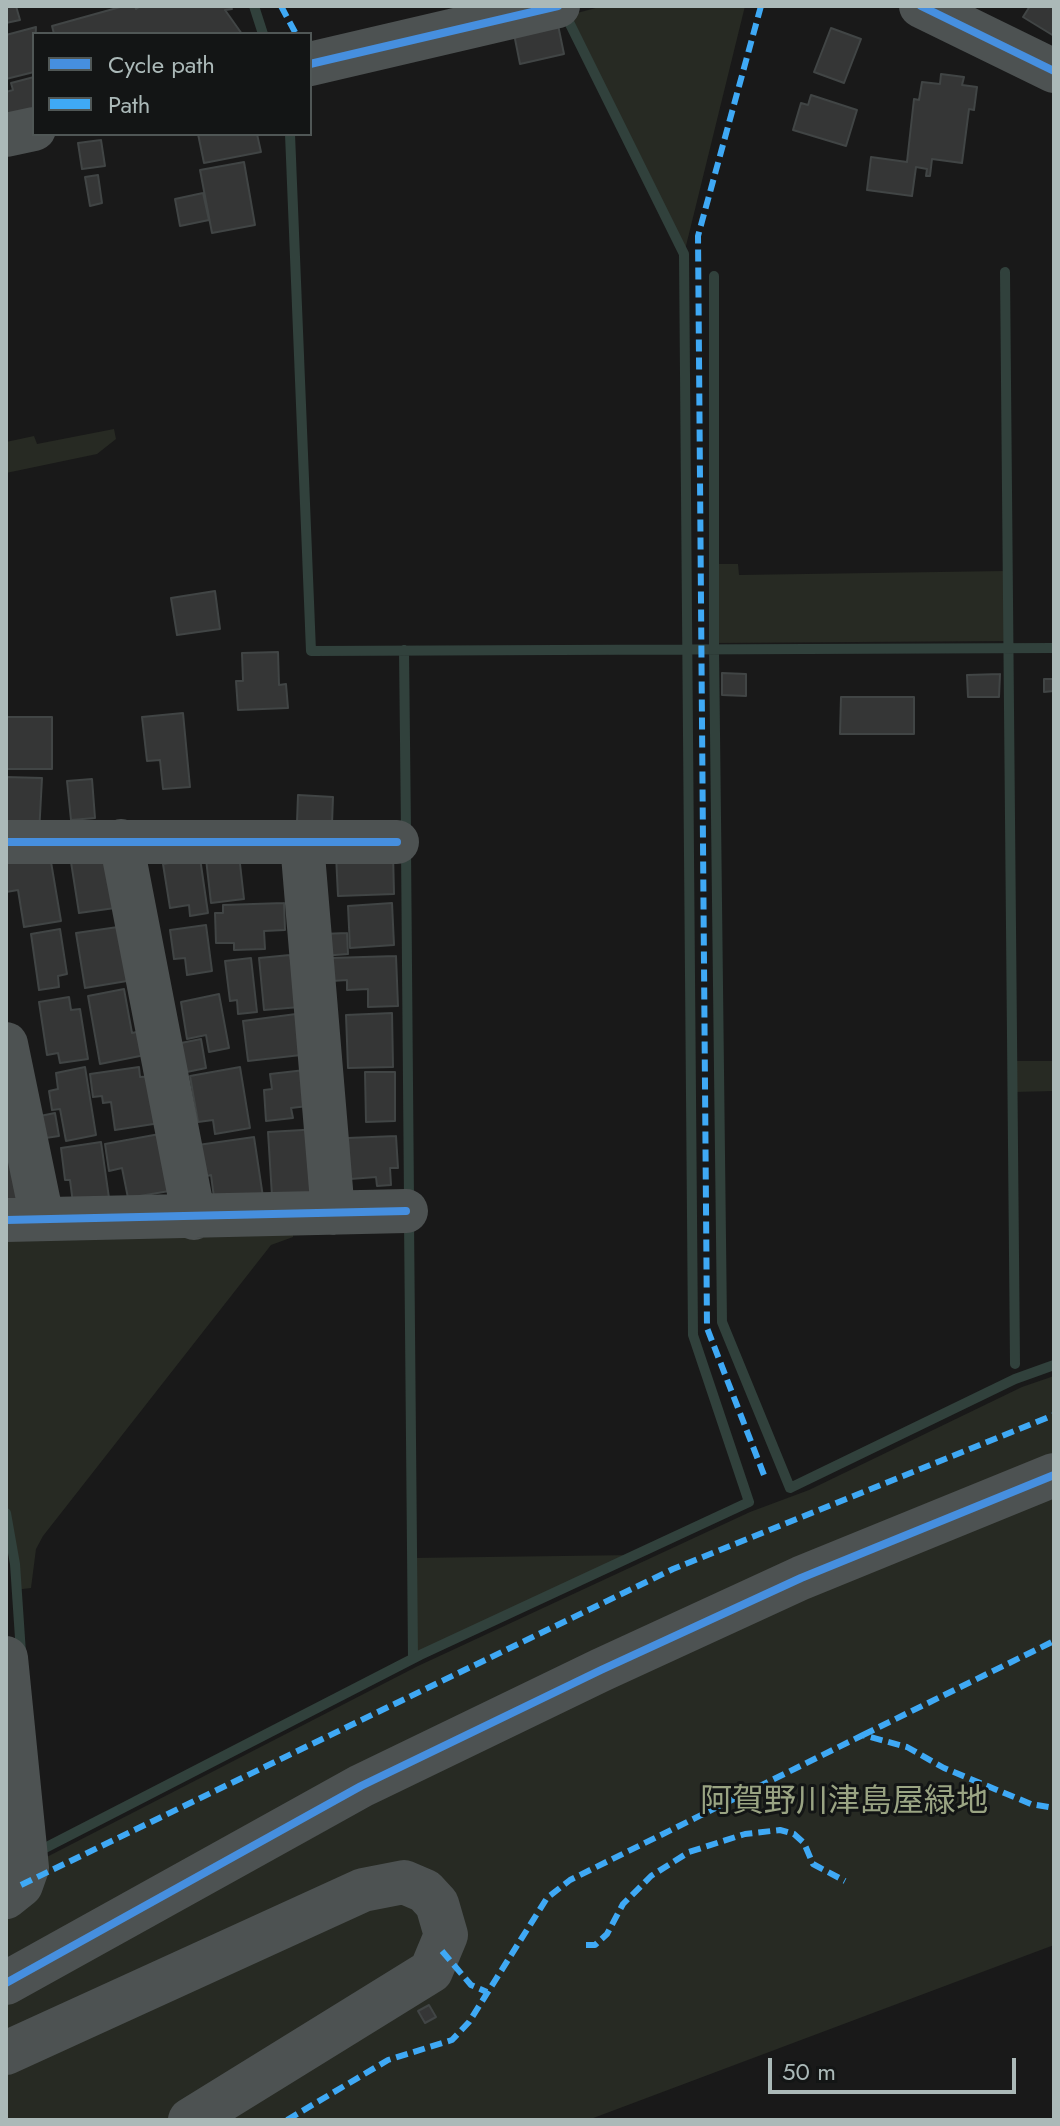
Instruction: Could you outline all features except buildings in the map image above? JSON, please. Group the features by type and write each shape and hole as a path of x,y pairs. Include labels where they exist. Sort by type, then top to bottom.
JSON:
{"street":[{"path":"312,64 558,6"},
{"path":"921,6 1054,71"},
{"path":"6,135 32,129"},
{"path":"121,841 194,1218"},
{"path":"6,842 397,842"},
{"path":"302,843 333,1213"},
{"path":"6,1044 24,1219 194,1218 406,1211"},
{"path":"6,1983 361,1786 573,1683 801,1578 1054,1475"},
{"path":"6,1658 27,1868 21,1885 6,1897"},
{"path":"6,2053 363,1890 404,1882 425,1891 437,1904 446,1935 431,1971 190,2120"}],"green space":[{"path":"603,6 745,6 684,254 566,16"},
{"path":"114,429 116,439 97,454 6,473 6,442 34,436 37,444"},
{"path":"712,564 738,564 739,575 1005,571 1005,641 712,643"},
{"path":"1013,1061 1054,1061 1054,1091 1014,1092"},
{"path":"294,1227 293,1237 271,1245 43,1536 36,1549 31,1588 14,1590 6,1537 6,1233"},
{"path":"1054,1376 1054,1454 6,1968 6,1910 39,1861 418,1666 750,1512 809,1490 1022,1387"},
{"name":"阿賀野川津島屋緑地","path":"1054,1487 1054,1945 588,2120 6,2120 6,2004 523,1723"},
{"path":"636,1555 420,1655 412,1642 412,1558"}],"waterway":[{"path":"254,6 262,32"},
{"path":"40,1844 41,1850 420,1655 749,1502 693,1335 684,254 566,16"},
{"path":"290,136 311,651 1054,648"},
{"path":"1005,272 1015,1364"},
{"path":"714,276 714,649 722,1322 790,1488 1015,1379 1054,1365"},
{"path":"404,650 406,832"},
{"path":"406,848 409,1200"},
{"path":"409,1220 413,1658"},
{"path":"6,1513 15,1564 21,1653"}],"marked path":[{"path":"281,6 295,32"},
{"path":"761,6 698,236 707,1328 764,1475"},
{"path":"21,1885 673,1569 1054,1415"},
{"path":"863,1735 1054,1641"},
{"path":"287,2120 388,2060 452,2040 469,2022 547,1898 570,1880 863,1735 907,1747 944,1768 1031,1804 1054,1808"},
{"path":"586,1945 595,1945 607,1934 623,1904 651,1876 689,1852 745,1834 780,1830 794,1834 804,1843 813,1864 845,1881"},
{"path":"442,1951 471,1985 487,1992"}],"cycle path":[{"path":"312,64 558,6"},
{"path":"921,6 1054,71"},
{"path":"6,842 397,842"},
{"path":"6,1220 406,1211"},
{"path":"6,1983 361,1786 801,1578 1054,1475"}]}
